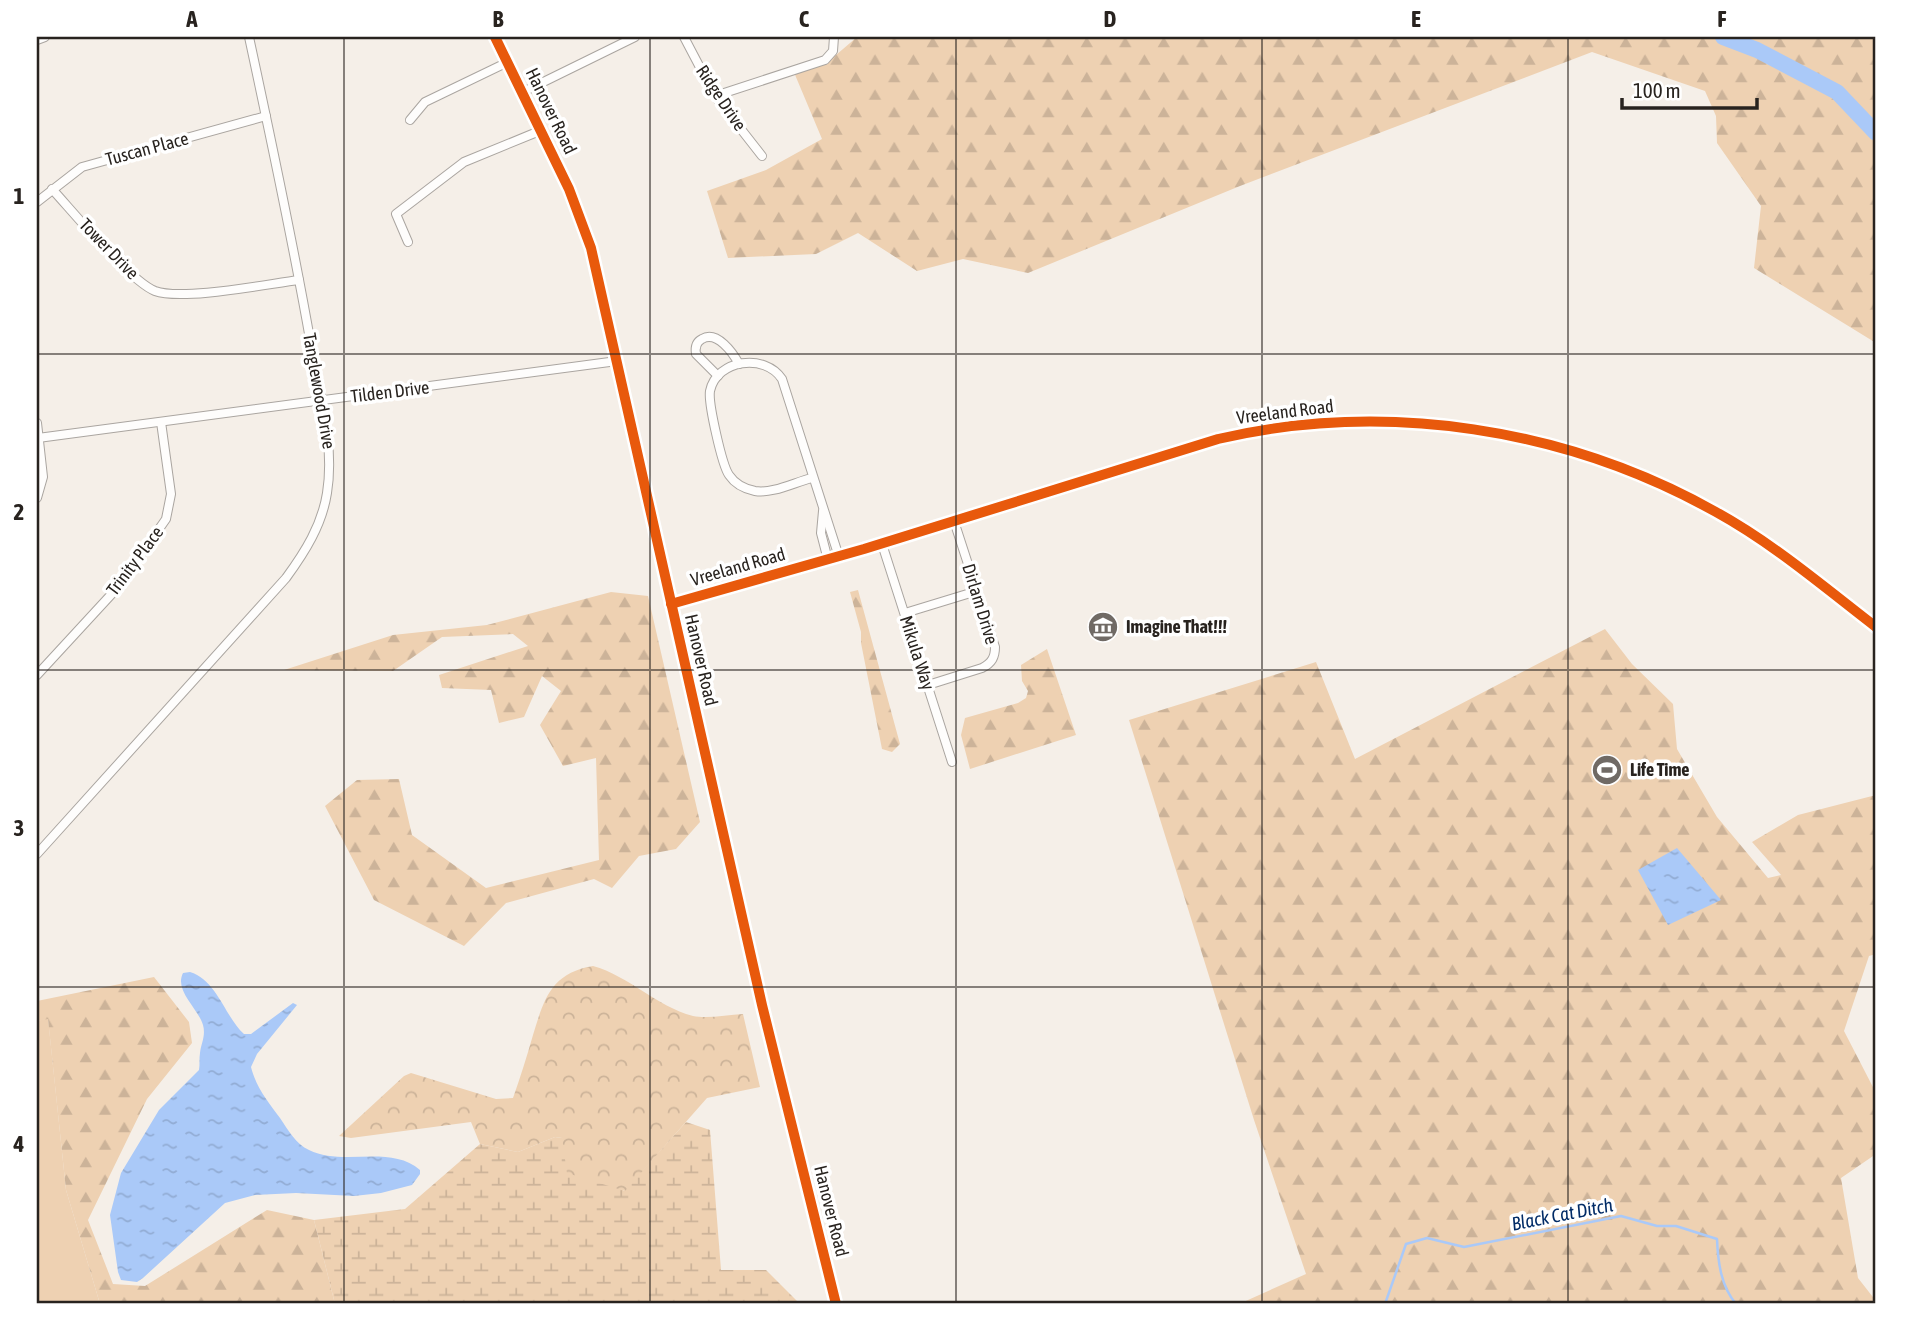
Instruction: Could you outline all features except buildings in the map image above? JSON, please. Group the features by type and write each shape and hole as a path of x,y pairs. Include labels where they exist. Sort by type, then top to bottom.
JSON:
{"street":[{"path":"37,40 46,37"},
{"name":"Tanglewood Drive","path":"37,854 286,578 300,558 322,514 327,494 330,452 299,280 249,37"},
{"name":"Hanover Road","path":"495,37 581,215 591,248 760,997 836,1304"},
{"path":"523,92 635,37"},
{"name":"Ridge Drive","path":"684,37 715,96 762,156"},
{"path":"715,96 825,60 833,51 834,37"},
{"path":"410,120 425,102 508,62"},
{"name":"Tuscan Place","path":"37,202 73,172 92,164 266,116"},
{"path":"408,242 396,214 464,162 542,130"},
{"name":"Tower Drive","path":"52,189 137,280 156,291 182,295 299,280"},
{"path":"718,376 696,354 696,346 701,339 716,339 729,349 739,364"},
{"name":"Tilden Drive","path":"38,438 617,361"},
{"path":"812,478 764,492 747,489 730,477 724,463 710,397 710,390 718,376 739,364 763,363 782,379 802,436 833,558"},
{"name":"Trinity Place","path":"37,675 120,585 166,519 171,494 161,422"},
{"name":"Vreeland Road","path":"671,604 882,544 1185,447 1253,431 1327,423 1370,422 1456,426 1517,436 1626,470 1679,492 1728,519 1779,552 1876,627"},
{"path":"37,423 43,477 37,498"},
{"name":"Dirlam Drive","path":"928,685 982,668 993,659 995,647 954,521"},
{"name":"Mikula Way","path":"882,544 952,762"},
{"path":"905,613 977,591"}],"green space":[{"path":"857,37 1876,37 1876,343 1754,268 1761,206 1717,143 1716,116 1705,91 1592,52 1240,186 1028,273 963,259 917,271 858,233 816,254 728,258 707,191 766,170 822,139 793,70 836,55"},
{"path":"858,590 900,744 892,752 882,749 861,632 850,592"},
{"path":"611,592 648,596 700,822 676,849 639,856 612,888 594,879 506,903 464,946 374,900 325,806 357,780 399,779 412,835 486,888 599,860 596,758 563,766 540,725 561,691 542,676 524,717 499,723 491,690 442,688 439,675 528,646 513,634 442,637 393,671 284,670 393,635 487,625"},
{"path":"1605,629 1632,664 1673,704 1677,749 1717,817 1768,878 1781,875 1752,842 1798,815 1876,795 1876,954 1869,956 1844,1031 1876,1093 1876,1154 1841,1178 1858,1278 1876,1304 1239,1304 1306,1274 1254,1120 1129,720 1316,662 1355,759"},
{"path":"1047,649 1076,735 970,769 961,735 965,718 1018,703 1026,698 1028,691 1022,681 1021,665"},
{"path":"593,966 693,1016 743,1014 760,1087 707,1098 625,1191 567,1173 562,1138 555,1137 518,1152 480,1144 471,1122 351,1138 339,1136 404,1076 411,1073 496,1099 513,1098 541,1010 551,990 567,975"},
{"path":"154,977 189,1022 192,1043 147,1099 88,1220 113,1284 145,1286 267,1210 314,1220 335,1304 100,1304 66,1190 48,1019 37,1021 37,1001"},
{"path":"48,1018 66,1190 100,1304 37,1304 37,1021"},
{"path":"686,1122 710,1130 721,1270 766,1270 800,1304 335,1304 314,1220 405,1209 480,1144 518,1152 555,1137 562,1138 624,1191"}],"water":[{"path":"1677,848 1721,900 1668,925 1638,870"},
{"path":"190,972 199,976 214,991 244,1034 251,1034 293,1003 297,1005 257,1054 251,1067 263,1094 300,1144 322,1155 395,1158 408,1162 420,1170 420,1174 412,1185 381,1193 354,1196 296,1193 255,1195 225,1203 143,1278 137,1282 121,1280 110,1215 121,1173 159,1110 199,1070 204,1029 184,993 181,980 183,973"}],"waterway":[{"path":"1723,37 1757,50 1837,92 1876,133"},
{"name":"Black Cat Ditch","path":"1385,1304 1406,1244 1427,1238 1464,1247 1621,1216 1657,1226 1676,1226 1717,1239 1721,1274 1736,1304"}],"cycle path":[{"path":"495,37 569,189 591,248 762,1005 836,1304"},
{"path":"671,604 864,549 1218,439 1281,427 1346,422 1410,423 1474,429 1537,442 1599,460 1658,483 1737,524 1798,566 1876,627"}],"place":[{"name":"Imagine That!!!","path":"1103,627"},
{"name":"Life Time","path":"1607,770"}]}
